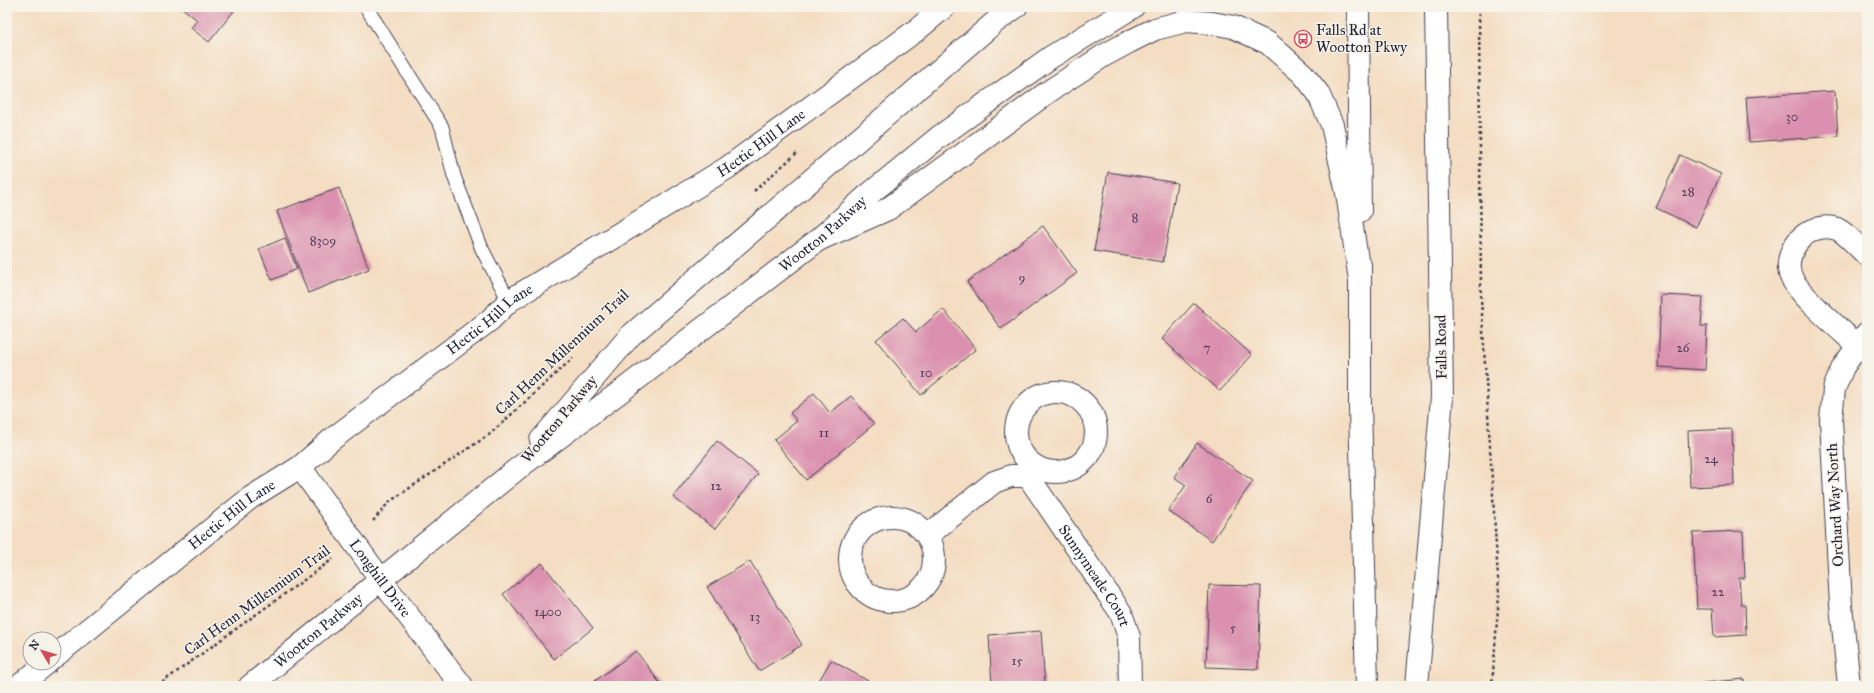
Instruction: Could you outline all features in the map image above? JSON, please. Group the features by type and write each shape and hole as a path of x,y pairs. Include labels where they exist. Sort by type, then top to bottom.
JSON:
{"main road":[{"name":"Hectic Hill Lane","path":"62,651 250,498 300,467 331,440 490,320 509,301 727,168 918,29 944,7"},
{"name":"Wootton Parkway","path":"517,469 630,336 985,30 1016,7"},
{"name":"Wootton Parkway","path":"250,686 517,469 818,240 866,196 938,137 1050,57 1133,7"},
{"path":"1358,7 1360,405 1367,686"},
{"name":"Falls Road","path":"1417,686 1442,397 1436,7"},
{"path":"818,240 888,209 1048,92 1129,42 1155,29 1186,22 1212,23 1233,27 1268,43 1302,74 1318,92 1332,125 1347,193 1360,280"},
{"path":"1862,339 1797,287 1790,274 1790,257 1797,240 1818,228 1838,229 1867,255"},
{"name":"Orchard Way North","path":"1849,686 1841,605 1831,420 1834,389 1843,367 1862,339"},
{"name":"Longhill Drive","path":"300,467 381,580 462,686"},
{"name":"Sunnymeade Court","path":"928,536 994,482 1032,471 1121,613 1129,637 1130,686"},
{"path":"19,686 37,671"}],"lane":[{"path":"366,7 442,127 454,176 482,249 509,301"}],"path":[{"path":"1479,7 1481,298 1499,595 1492,686"},
{"path":"752,193 798,152"},
{"name":"Carl Henn Millennium Trail","path":"157,686 355,543 389,502 490,434 575,356"}],"building":[{"path":"181,7 237,7 209,42 191,28 197,20"},
{"path":"1835,91 1838,136 1749,142 1746,97"},
{"path":"1680,155 1721,174 1696,227 1656,208"},
{"path":"1108,172 1177,183 1163,262 1094,251"},
{"path":"339,188 369,269 308,293 277,211"},
{"path":"1043,226 1077,273 1001,329 967,282"},
{"path":"285,238 297,269 272,280 259,249"},
{"path":"1661,295 1703,297 1701,326 1707,326 1705,370 1658,367"},
{"path":"1194,303 1252,355 1220,391 1162,339"},
{"path":"943,309 976,349 921,395 876,340 903,318 916,332"},
{"path":"814,393 830,413 851,396 874,424 806,480 774,440 797,421 790,413"},
{"path":"1732,429 1734,485 1690,487 1688,431"},
{"path":"717,441 758,474 715,529 673,497"},
{"path":"1197,443 1253,481 1212,541 1168,511 1186,485 1174,477"},
{"path":"1743,531 1745,578 1739,578 1741,605 1745,604 1746,635 1714,637 1712,609 1697,609 1693,533"},
{"path":"750,561 802,645 759,671 707,587"},
{"path":"542,563 593,628 554,659 503,594"},
{"path":"1209,585 1261,586 1258,669 1206,667"},
{"path":"1041,631 1045,686 992,686 989,635"},
{"path":"636,651 662,686 588,686"},
{"path":"831,660 877,686 816,686"},
{"path":"1744,679 1745,686 1702,686 1702,683"}],"place":[{"name":"Falls Rd at Wootton Pkwy","path":"1303,39"}]}
